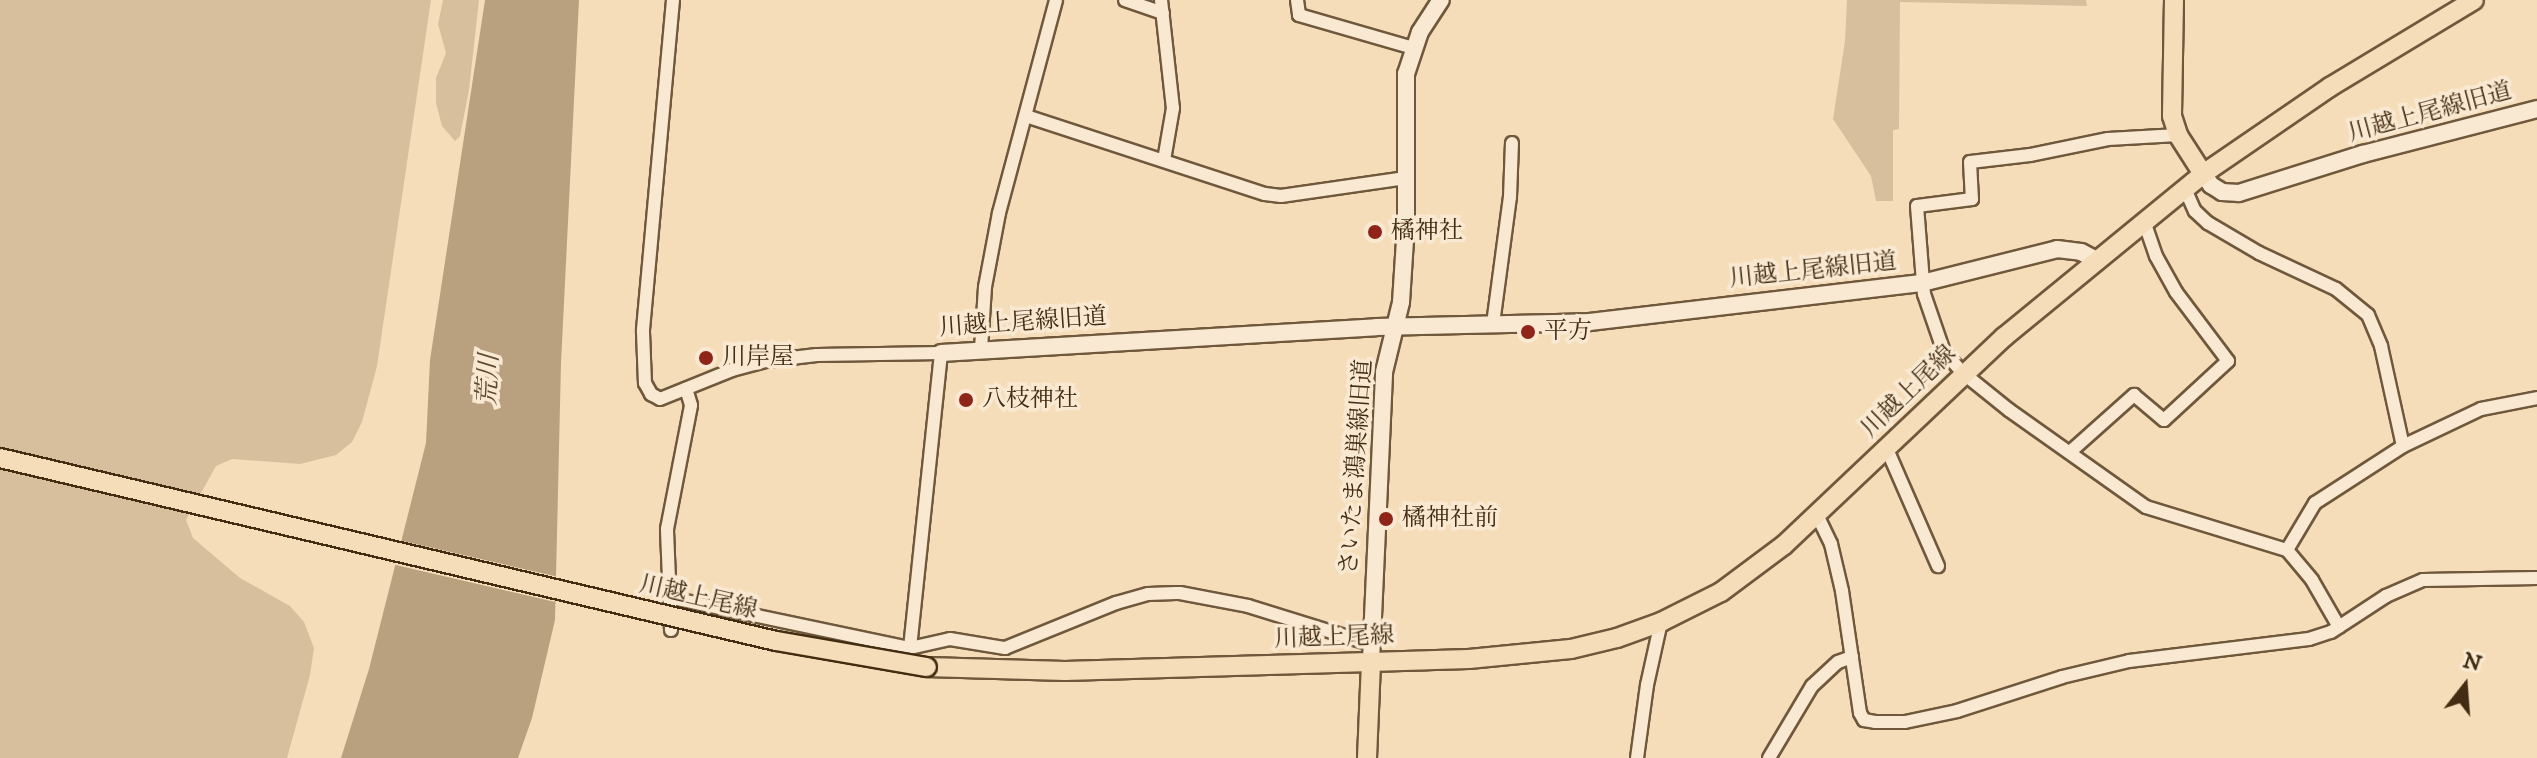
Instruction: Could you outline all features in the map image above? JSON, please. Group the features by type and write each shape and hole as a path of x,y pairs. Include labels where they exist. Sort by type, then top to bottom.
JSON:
{"main road":[{"path":"2174,0 2170,103 2178,135 2203,174"},
{"name":"川越上尾線","path":"0,458 788,643 927,667 1065,671 1371,652 1533,654 1617,638 1661,622 1749,574 1817,515 1963,373 2095,259 2203,174 2330,87 2474,0"},
{"path":"1367,758 1371,652"}],"street":[{"name":"川越上尾線旧道","path":"673,0 642,361 645,383 651,394 660,399 732,370 766,361 817,355 941,353 1396,326 1619,319 1785,296 1922,283 2057,249 2081,252 2095,259"},
{"path":"981,349 985,287 999,213 1056,0"},
{"path":"1125,0 1162,7 1173,108 1164,160"},
{"path":"1297,0 1299,15 1413,48"},
{"name":"さいたま鴻巣線旧道","path":"1371,652 1383,381 1401,302 1406,178 1404,95 1413,48 1441,0"},
{"name":"川越上尾線旧道","path":"2203,174 2211,185 2222,192 2239,193 2363,154 2537,109"},
{"path":"1026,116 1281,196 1406,178"},
{"path":"2178,135 2108,139 2030,155 1970,162 1972,199 1917,206 1922,283 1944,352 1963,373 2070,452 2080,463 2146,507 2287,550 2312,580 2339,627"},
{"path":"1493,324 1510,197 1512,143"},
{"path":"2185,189 2195,211 2208,223 2259,253 2336,289 2368,315 2381,346 2403,446"},
{"path":"2070,452 2134,395 2164,420 2228,361 2176,292 2144,222"},
{"path":"910,648 941,353"},
{"path":"671,630 667,529 691,405 686,389"},
{"path":"2287,550 2315,503 2403,446 2481,409 2537,398"},
{"path":"1886,447 1938,566"},
{"path":"1817,515 1834,555 1864,720 1905,722 1957,711 2062,677 2129,661 2286,643 2339,627 2386,596 2423,580 2537,578"},
{"path":"672,598 910,648 950,639 1005,648 1099,609 1162,592 1248,606 1371,652"},
{"path":"1637,758 1647,685 1661,622"},
{"path":"1769,758 1812,686 1838,662 1852,657"}],"shaded area":[{"path":"0,0 431,0 377,366 362,422 352,442 336,455 300,464 232,459 216,466 186,520 193,538 240,578 290,606 304,622 314,648 310,675 287,758 0,758"},
{"path":"443,0 479,0 469,90 460,136 455,141 442,126 436,103 436,78 446,53 438,24"},
{"path":"1847,0 2086,0 2087,6 1900,2 1899,129 1893,130 1893,201 1876,201 1871,176 1833,119 1845,41"}],"water":[{"name":"荒川","path":"485,0 579,0 561,363 555,620 532,718 518,758 341,758 369,669 426,443 430,360"}],"pier":[{"path":"398,540 560,577 554,602 392,564"}],"place":[{"name":"橘神社","path":"1375,232"},
{"name":"平方","path":"1528,332"},
{"name":"川岸屋","path":"706,358"},
{"name":"八枝神社","path":"966,400"},
{"name":"橘神社前","path":"1386,519"}]}
